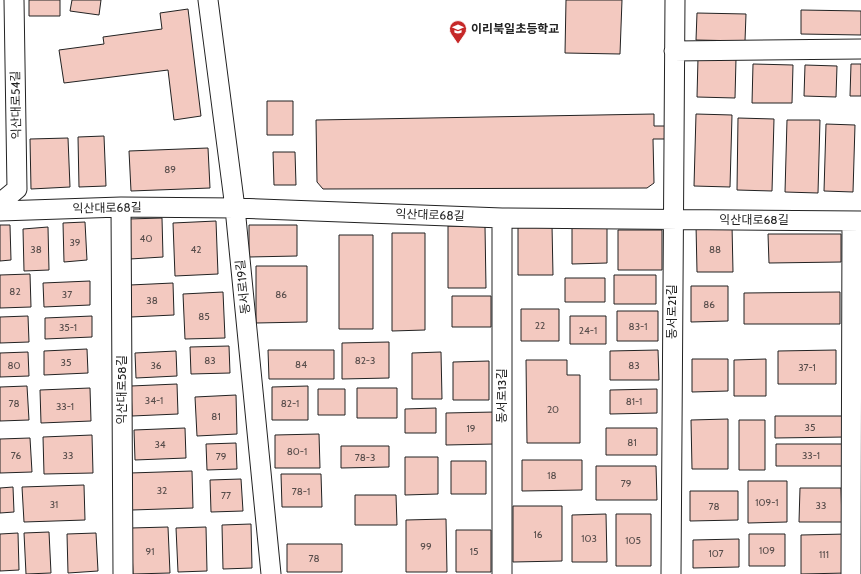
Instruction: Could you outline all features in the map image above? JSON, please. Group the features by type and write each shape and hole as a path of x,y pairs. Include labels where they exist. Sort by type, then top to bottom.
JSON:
{"street":[{"name":"익산대로54길","path":"0,203 17,189 14,0"},
{"name":"동서로19길","path":"208,0 235,208 271,574"},
{"name":"동서로21길","path":"670,574 675,0"},
{"path":"674,51 861,49"},
{"name":"익산대로68길","path":"0,211 121,207 235,208 502,218 857,221"},
{"name":"익산대로58길","path":"121,207 123,574"},
{"name":"동서로13길","path":"502,218 502,574"},
{"path":"852,574 857,221"}],"building":[{"path":"29,0 60,0 60,16 29,16"},
{"path":"72,0 101,0 99,15 70,11"},
{"path":"566,0 622,0 620,54 565,53"},
{"path":"188,9 201,116 174,120 168,70 64,83 59,50 104,44 103,37 162,29 160,13"},
{"path":"801,10 861,11 861,35 801,34"},
{"path":"697,13 746,14 745,41 696,40"},
{"path":"698,58 736,59 735,98 697,97"},
{"path":"753,64 793,65 792,103 752,103"},
{"path":"851,64 861,64 861,96 850,96"},
{"path":"805,65 837,66 836,97 804,96"},
{"path":"267,101 293,101 293,135 267,135"},
{"path":"654,114 654,126 673,126 673,139 653,139 654,183 647,188 323,189 317,182 316,120"},
{"path":"696,114 732,115 730,187 694,186"},
{"path":"738,118 774,119 772,191 737,190"},
{"path":"787,120 820,120 818,193 785,192"},
{"path":"826,124 855,125 853,192 824,191"},
{"path":"104,136 106,186 79,187 78,137"},
{"path":"68,138 70,187 31,189 30,139"},
{"path":"208,148 210,188 131,191 129,151"},
{"path":"273,152 295,152 296,185 274,185"},
{"path":"162,218 163,257 130,259 128,219"},
{"path":"216,221 218,274 175,276 173,223"},
{"path":"85,222 87,260 64,262 63,223"},
{"path":"572,223 607,223 607,263 572,264"},
{"path":"0,225 10,225 11,260 0,261"},
{"path":"249,225 297,225 297,256 249,257"},
{"path":"518,225 552,225 553,275 518,275"},
{"path":"696,225 732,225 733,272 697,272"},
{"path":"448,226 485,226 486,288 448,288"},
{"path":"48,227 49,270 24,271 23,229"},
{"path":"618,230 662,230 662,270 618,270"},
{"path":"392,233 425,233 425,330 392,331"},
{"path":"768,234 841,234 841,262 769,263"},
{"path":"339,235 373,235 373,329 339,329"},
{"path":"256,266 307,266 307,322 256,323"},
{"path":"30,274 31,307 0,308 0,275"},
{"path":"614,275 656,275 656,304 614,304"},
{"path":"565,278 605,278 605,302 565,302"},
{"path":"90,281 90,305 44,307 43,283"},
{"path":"173,283 174,315 131,317 130,285"},
{"path":"691,286 728,286 728,321 691,322"},
{"path":"223,292 225,338 185,339 183,294"},
{"path":"840,292 840,324 744,324 744,293"},
{"path":"452,296 491,296 491,327 452,327"},
{"path":"521,309 559,309 559,341 521,341"},
{"path":"617,311 658,311 658,341 617,341"},
{"path":"28,316 29,342 0,343 0,317"},
{"path":"92,316 92,337 45,339 45,318"},
{"path":"570,316 606,316 606,344 570,344"},
{"path":"389,342 389,378 342,379 342,343"},
{"path":"229,346 230,373 191,374 190,347"},
{"path":"87,349 88,373 44,375 44,351"},
{"path":"268,350 334,350 334,379 269,379"},
{"path":"658,350 659,380 610,380 610,351"},
{"path":"836,350 836,384 778,384 778,351"},
{"path":"176,351 177,376 136,378 135,353"},
{"path":"28,352 29,376 0,377 0,353"},
{"path":"441,352 442,399 412,399 412,353"},
{"path":"692,359 728,359 728,391 692,392"},
{"path":"766,359 766,396 734,396 734,360"},
{"path":"526,360 567,360 567,375 580,375 580,443 527,443"},
{"path":"489,361 489,400 453,400 453,362"},
{"path":"177,384 178,414 132,416 131,386"},
{"path":"27,386 29,420 0,421 0,387"},
{"path":"308,386 308,420 272,420 272,387"},
{"path":"90,388 91,421 41,423 40,390"},
{"path":"357,388 397,388 397,418 357,418"},
{"path":"318,389 345,389 345,415 318,415"},
{"path":"657,389 657,413 610,414 610,390"},
{"path":"236,395 237,434 197,436 195,397"},
{"path":"436,408 436,433 405,433 405,409"},
{"path":"495,412 495,444 446,445 446,413"},
{"path":"775,416 845,416 845,437 775,438"},
{"path":"728,419 728,469 692,469 691,420"},
{"path":"739,420 765,420 765,470 739,470"},
{"path":"185,428 186,458 135,460 134,430"},
{"path":"606,428 657,428 657,455 606,455"},
{"path":"319,434 320,468 275,468 275,435"},
{"path":"92,435 93,473 44,474 43,437"},
{"path":"30,438 32,472 0,473 0,439"},
{"path":"236,443 237,469 207,470 206,444"},
{"path":"776,444 846,444 846,466 776,466"},
{"path":"341,446 389,446 389,467 341,468"},
{"path":"405,457 438,457 438,494 405,495"},
{"path":"522,460 582,460 582,490 522,491"},
{"path":"451,461 486,461 486,494 451,494"},
{"path":"596,466 656,466 657,500 596,500"},
{"path":"192,471 193,508 132,510 130,473"},
{"path":"281,474 321,474 322,507 282,507"},
{"path":"241,479 243,511 211,512 210,480"},
{"path":"748,481 787,481 787,522 748,523"},
{"path":"84,485 85,520 24,522 22,487"},
{"path":"13,487 14,512 0,513 0,488"},
{"path":"800,488 841,488 842,522 799,522"},
{"path":"690,491 738,491 738,520 690,521"},
{"path":"355,495 396,495 397,525 355,525"},
{"path":"513,506 562,506 562,561 513,562"},
{"path":"606,514 607,562 572,562 572,515"},
{"path":"616,514 651,514 651,566 616,566"},
{"path":"446,519 447,572 406,572 406,520"},
{"path":"251,524 252,568 223,569 222,525"},
{"path":"168,527 170,573 133,574 131,528"},
{"path":"206,527 207,571 178,572 176,528"},
{"path":"456,530 491,530 491,572 456,572"},
{"path":"49,532 51,573 26,574 24,533"},
{"path":"18,533 19,570 0,571 0,534"},
{"path":"96,533 98,571 68,573 67,534"},
{"path":"749,534 785,534 785,566 749,566"},
{"path":"847,534 847,573 801,574 801,535"},
{"path":"739,539 739,567 693,568 693,540"},
{"path":"287,544 342,544 342,572 287,572"}],"place":[{"name":"이리북일초등학교","path":"458,44"}]}
